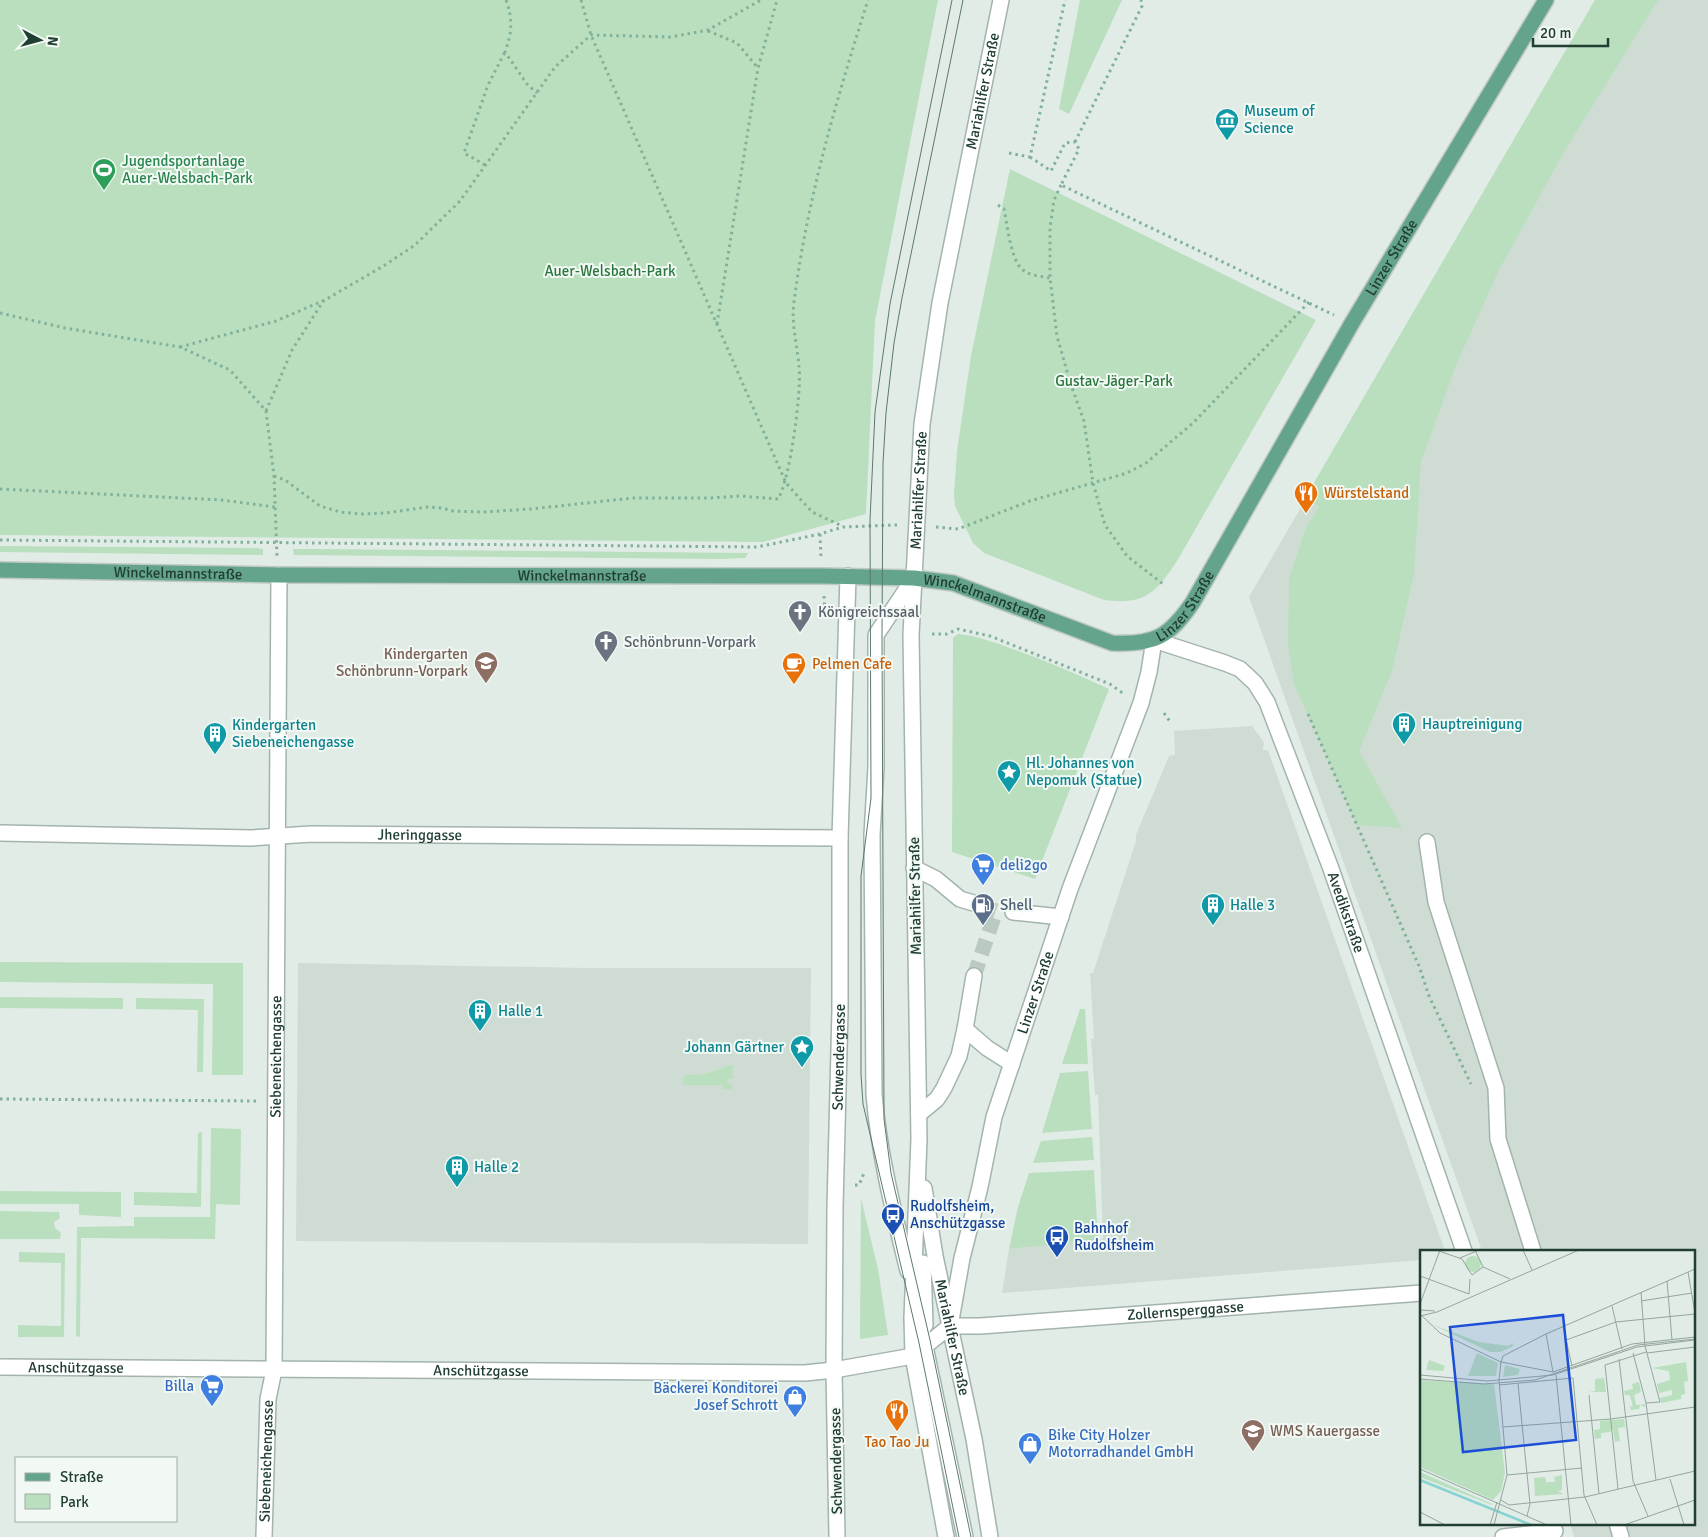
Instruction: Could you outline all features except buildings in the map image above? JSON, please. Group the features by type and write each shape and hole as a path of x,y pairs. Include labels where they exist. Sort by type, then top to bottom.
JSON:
{"main road":[{"name":"Linzer Straße","path":"1154,640 1171,629 1182,618 1193,602 1352,324 1546,0"},
{"name":"Winckelmannstraße","path":"0,570 279,575 848,576 914,578 953,583 1112,643 1139,643 1154,640"}],"street":[{"name":"Mariahilfer Straße","path":"946,1537 913,1356 913,1291 919,1114 911,635 922,424 940,303 1001,0"},
{"name":"Siebeneichengasse","path":"264,1537 268,1399 274,1370 279,575"},
{"name":"Schwendergasse","path":"837,1537 834,1370 836,1143 840,1010 840,838 848,576"},
{"path":"914,578 876,635 876,767 872,835 874,1094 877,1130 883,1165 926,1346 965,1537"},
{"name":"Linzer Straße","path":"950,1326 962,1258 980,1187 990,1132 1070,889 1141,703 1149,672 1154,640"},
{"name":"Avedikstraße","path":"1154,640 1225,662 1240,669 1255,683 1267,702 1330,866 1464,1250"},
{"name":"Jheringgasse","path":"0,833 251,838 321,834 840,838"},
{"path":"1427,842 1436,902 1496,1088 1498,1139 1533,1250"},
{"path":"914,868 936,879 960,899 980,905"},
{"path":"1013,912 1061,917"},
{"path":"919,1114 938,1099 959,1056 974,976"},
{"path":"965,1029 987,1048 1012,1064"},
{"name":"Mariahilfer Straße","path":"919,1139 925,1197 974,1440 990,1537"},
{"path":"919,1139 926,1346"},
{"name":"Zollernsperggasse","path":"950,1326 980,1326 1420,1293"},
{"name":"Anschützgasse","path":"0,1367 805,1373 834,1370 913,1356 950,1326"},
{"path":"1617,1524 1621,1537"},
{"path":"1503,1537 1554,1530"}],"path":[{"path":"485,165 464,154 488,85 510,39 512,26 506,0"},
{"path":"0,540 757,547 820,534 843,527 812,512 786,483 591,35 581,0"},
{"path":"180,347 276,321 324,300 385,266 415,245 460,201 555,67 591,35 670,37 708,30 761,0"},
{"path":"717,325 758,68 777,0"},
{"path":"274,476 293,485 320,506 340,512 361,514 386,513 427,507 476,512 531,509 633,498 757,496 778,500 786,483 798,400 799,367 794,338 793,304 802,249 832,121 868,0"},
{"path":"1030,157 1065,0"},
{"path":"1075,142 1142,6 1141,0"},
{"path":"708,30 737,44 758,68"},
{"path":"504,52 527,84 537,93"},
{"path":"1009,152 1030,157 1051,171 1065,143 1075,142"},
{"path":"1075,142 1079,149 1054,200 1050,228 1050,278 1057,336 1070,382 1084,421 1093,483 1105,525 1127,556 1163,584"},
{"path":"1061,185 1352,324"},
{"path":"998,204 1004,209 1016,261 1022,270 1050,278"},
{"path":"279,575 274,476 266,411 292,350 324,300"},
{"path":"958,529 1030,500 1127,473 1154,456 1193,423 1309,302"},
{"path":"0,313 65,328 180,347 230,370 266,411"},
{"path":"0,488 222,500 275,507"},
{"path":"820,534 825,615"},
{"path":"947,634 948,627"},
{"path":"911,635 947,634 958,629 990,636 1110,684 1129,697"},
{"path":"1164,714 1171,723"},
{"path":"1308,714 1419,966 1429,996 1472,1085"},
{"path":"0,1099 275,1101"}],"shaded area":[{"path":"1595,0 1708,0 1708,1537 1574,1537 1570,1524 1696,1524 1696,1250 1482,1250 1249,597"},
{"path":"1252,726 1264,742 1263,750 1268,750 1445,1250 1420,1250 1420,1260 1002,1293 1009,1249 1103,1239 1098,1095 1095,1095 1091,1039 1094,1038 1090,973 1093,973 1136,841 1136,835 1169,756 1175,755 1174,731"},
{"path":"298,963 588,968 811,968 808,1244 296,1241"}],"green space":[{"name":"Auer-Welsbach-Park","path":"0,0 938,0 875,321 866,514 763,542 0,535"},
{"path":"1080,0 1122,0 1069,114 1059,109"},
{"path":"1595,0 1658,0 1564,152 1498,272 1457,363 1421,462 1414,574 1392,671 1359,751 1402,828 1357,825 1294,684 1288,646 1289,578 1306,528 1319,506 1305,498"},
{"name":"Gustav-Jäger-Park","path":"1010,169 1316,320 1177,561 1155,589 1139,599 1130,601 1104,600 984,553 973,543 955,506 957,451 971,356"},
{"path":"0,546 257,548 263,549 263,555 0,552"},
{"path":"293,549 748,553 745,558 721,559 294,555"},
{"path":"958,634 980,638 1051,663 1109,689 1035,879 952,852 953,638"},
{"path":"0,962 243,963 243,1075 212,1075 213,984 0,982"},
{"path":"0,997 123,998 123,1009 0,1008"},
{"path":"136,998 204,999 203,1072 197,1072 198,1010 136,1009"},
{"path":"1080,1009 1085,1009 1088,1064 1062,1064"},
{"path":"729,1065 733,1066 733,1079 728,1079 727,1083 732,1084 732,1089 723,1089 723,1085 683,1085 684,1075 707,1073"},
{"path":"1088,1071 1092,1129 1042,1133 1060,1073"},
{"path":"211,1128 241,1129 240,1205 216,1204 215,1239 81,1238 80,1337 76,1336 77,1227 134,1226 134,1217 210,1217"},
{"path":"202,1132 201,1207 134,1205 134,1192 197,1193 198,1133"},
{"path":"1092,1137 1094,1160 1033,1163 1041,1141"},
{"path":"1094,1170 1098,1240 1009,1249 1018,1207 1029,1173"},
{"path":"0,1191 121,1192 121,1217 79,1215 79,1204 0,1204"},
{"path":"861,1198 878,1269 888,1335 860,1339"},
{"path":"0,1211 59,1212 60,1218 54,1222 55,1228 61,1233 60,1239 0,1239"},
{"path":"19,1252 65,1253 64,1337 18,1337 18,1325 61,1326 61,1263 19,1262"}],"tunnel":[{"path":"974,976 996,911 980,905"}],"tram line":[{"path":"952,0 890,304 875,412 870,520 871,798 861,876 861,1075 863,1104 919,1343 959,1537"},
{"path":"963,0 902,298 894,343 886,413 883,463 882,635 884,1119 891,1173 930,1340 971,1537"}],"place":[{"name":"Museum of Science","path":"1227,141"},
{"name":"Jugendsportanlage Auer-Welsbach-Park","path":"104,191"},
{"name":"Würstelstand","path":"1306,514"},
{"name":"Königreichssaal","path":"800,633"},
{"name":"Schönbrunn-Vorpark","path":"606,663"},
{"name":"Kindergarten Schönbrunn-Vorpark","path":"486,684"},
{"name":"Pelmen Cafe","path":"794,685"},
{"name":"Hauptreinigung","path":"1404,745"},
{"name":"Kindergarten Siebeneichengasse","path":"215,755"},
{"name":"Hl. Johannes von Nepomuk (Statue)","path":"1009,793"},
{"name":"deli2go","path":"983,886"},
{"name":"Shell","path":"983,926"},
{"name":"Halle 3","path":"1213,926"},
{"name":"Halle 1","path":"480,1032"},
{"name":"Johann Gärtner","path":"802,1068"},
{"name":"Halle 2","path":"457,1188"},
{"name":"Rudolfsheim, Anschützgasse","path":"893,1236"},
{"name":"Bahnhof Rudolfsheim","path":"1057,1258"},
{"name":"Billa","path":"212,1407"},
{"name":"Bäckerei Konditorei Josef Schrott","path":"795,1418"},
{"name":"Tao Tao Ju","path":"897,1432"},
{"name":"WMS Kauergasse","path":"1253,1452"},
{"name":"Bike City Holzer Motorradhandel GmbH","path":"1030,1465"}]}
